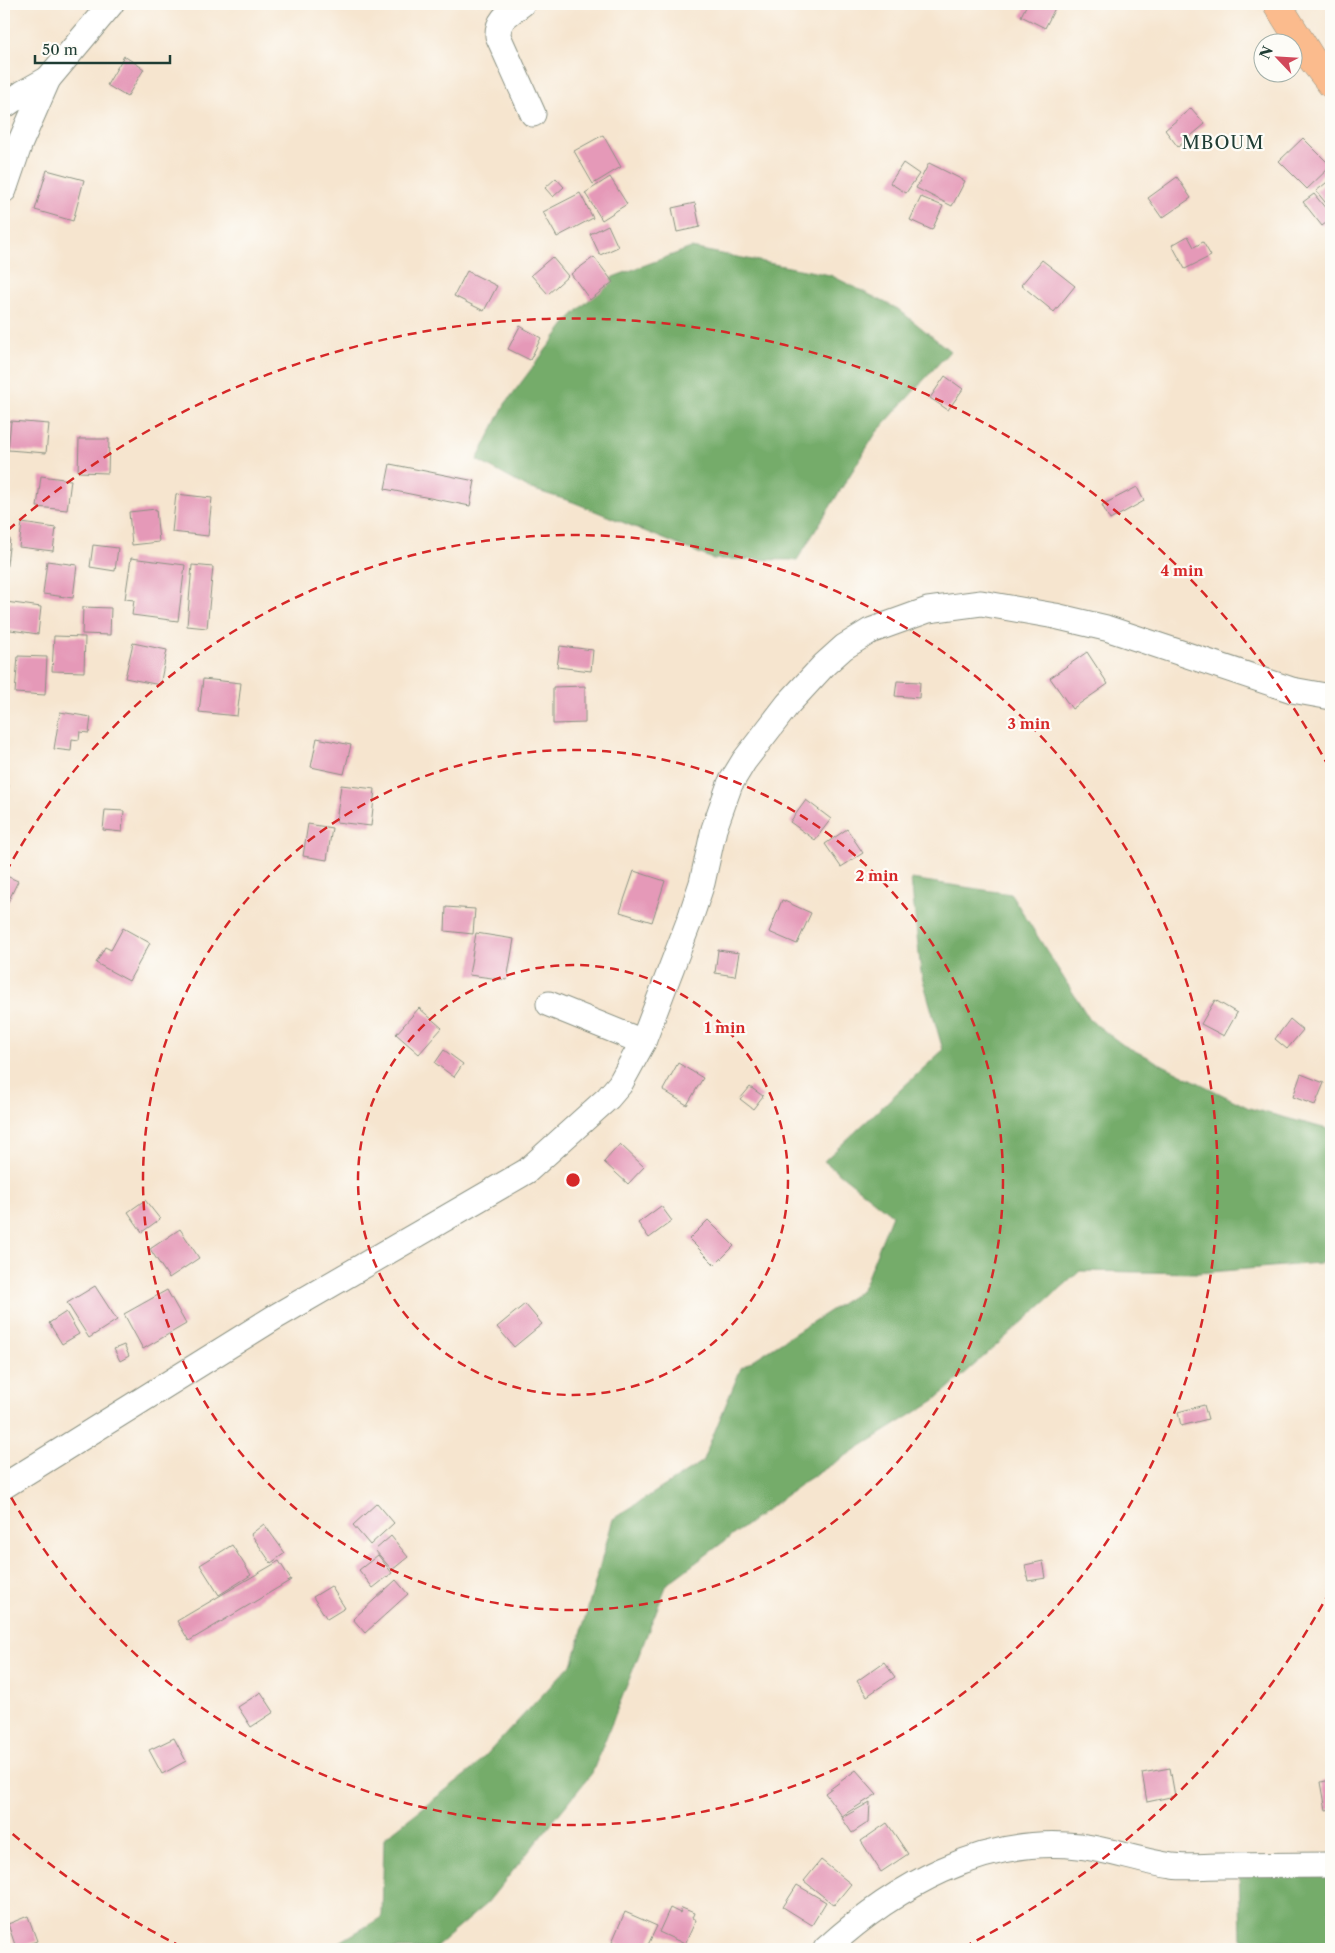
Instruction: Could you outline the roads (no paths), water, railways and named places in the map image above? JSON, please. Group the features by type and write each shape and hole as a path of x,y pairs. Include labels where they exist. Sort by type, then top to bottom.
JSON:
{"main road":[{"path":"1276,4 1311,58 1331,84"}],"street":[{"path":"4,190 20,143 48,79 110,4"},
{"path":"522,4 503,18 497,27 498,36 533,114"},
{"path":"4,106 23,92 48,79"},
{"path":"4,1486 275,1317 527,1171 608,1098 620,1084 643,1042 690,919 702,883 714,829 730,784 744,761 788,704 818,671 844,647 870,632 928,610 981,603 1055,616 1106,628 1292,690 1331,697"},
{"path":"549,1004 643,1042"},
{"path":"826,1949 858,1920 897,1894 955,1865 998,1850 1035,1845 1079,1846 1173,1866 1331,1865"}],"district":[{"name":"MBOUM","path":"1223,143"}]}
